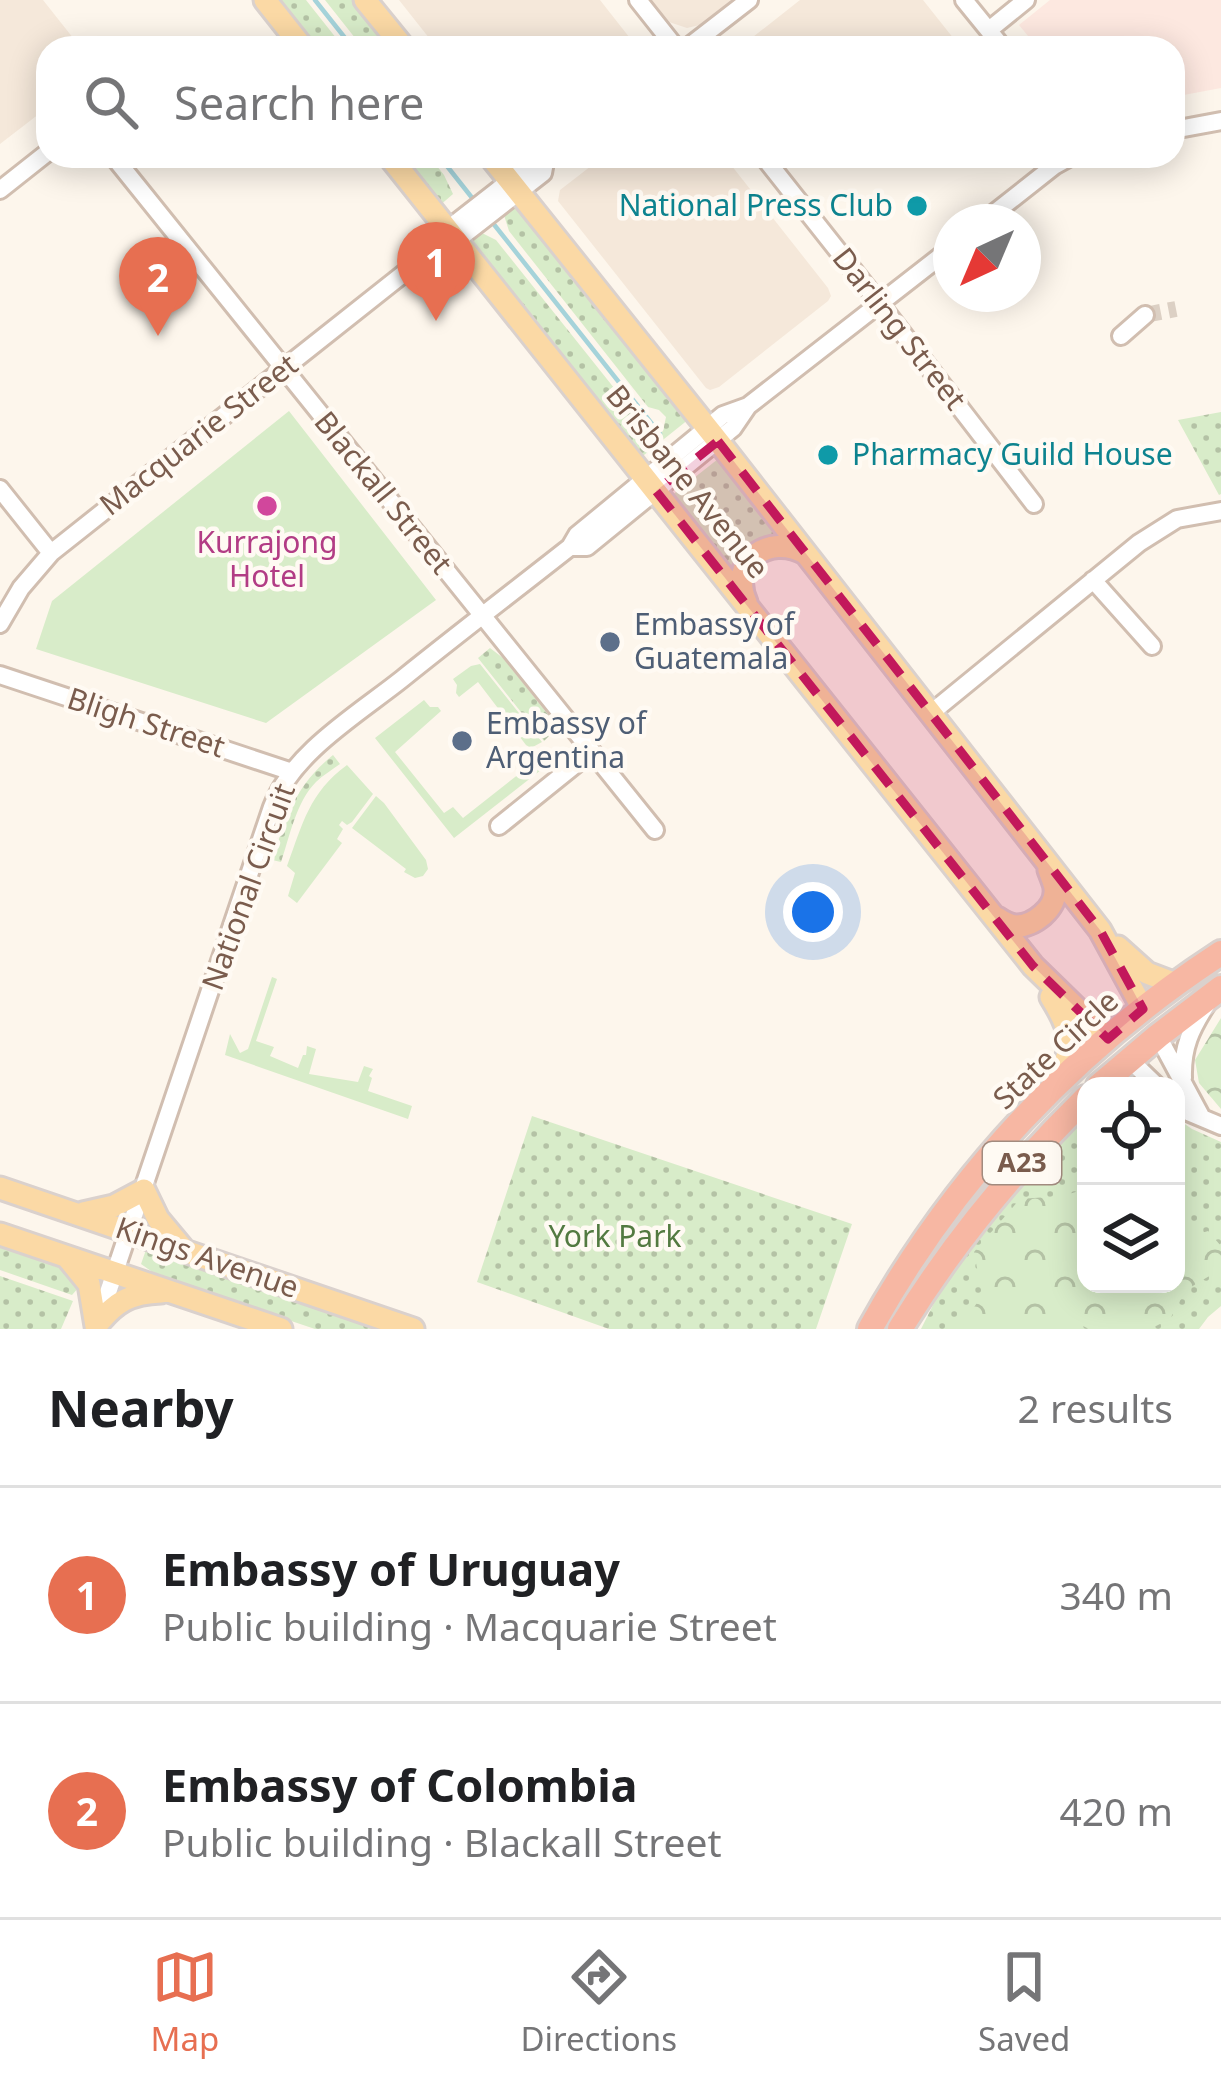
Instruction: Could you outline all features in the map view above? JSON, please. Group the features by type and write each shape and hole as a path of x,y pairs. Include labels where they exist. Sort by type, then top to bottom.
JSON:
{"highway":[{"name":"State Circle","path":"870,1329 950,1204 989,1155 1108,1039 1221,953"},
{"name":"State Circle","path":"1109,1077 1218,991"},
{"name":"Brisbane Avenue","path":"1143,1009 1158,1036"},
{"name":"Brisbane Avenue","path":"1108,1039 1129,1059"},
{"name":"State Circle","path":"900,1329 1002,1187 1077,1108"}],"main road":[{"path":"265,0 294,36"},
{"path":"365,0 394,36"},
{"name":"Brisbane Avenue","path":"399,168 1033,966 1108,1039"},
{"name":"Brisbane Avenue","path":"500,168 1100,930 1143,1009"},
{"path":"749,608 741,583 756,554 781,545 806,554"},
{"path":"991,913 1017,926 1046,911 1055,889 1044,858"},
{"path":"1100,930 1142,970 1175,984"},
{"path":"1033,966 1070,1032 1070,1052 1057,1084"},
{"name":"Kings Avenue","path":"0,1188 409,1328"},
{"path":"78,1214 113,1206 143,1190 158,1219 183,1250"},
{"name":"Kings Avenue","path":"0,1234 281,1329"},
{"path":"65,1255 89,1285 96,1328"},
{"path":"96,1328 123,1299 169,1291"}],"street":[{"path":"638,0 666,36"},
{"path":"702,36 749,0"},
{"path":"964,0 994,36"},
{"path":"989,30 1027,0"},
{"path":"1185,128 1221,121"},
{"path":"0,190 36,162"},
{"name":"Blackall Street","path":"123,168 655,830"},
{"name":"Macquarie Street","path":"0,624 21,588 51,553 417,263 434,258 452,235 514,186 529,168"},
{"name":"Darling Street","path":"772,168 1034,504"},
{"path":"1006,204 1051,168"},
{"name":"National Circuit","path":"96,1328 272,807 292,772 336,731 570,547 577,535 713,434 723,415 748,406 933,262"},
{"path":"1121,336 1144,315"},
{"path":"0,489 51,553"},
{"path":"931,713 1139,543 1177,519 1221,511"},
{"path":"1094,580 1152,646"},
{"name":"Bligh Street","path":"0,675 292,772"},
{"path":"499,826 591,752"},
{"path":"1183,1077 1188,1035 1218,991"},
{"path":"1158,1036 1182,1077"},
{"path":"1129,1059 1148,1077"},
{"path":"1185,1082 1201,1116"},
{"path":"1185,1111 1221,1126"}],"highlighted area":[{"path":"718,441 1100,930 1143,1009 1108,1039 1033,966 656,491"}],"shaded area":[{"path":"0,0 43,0 72,36 36,36 36,116 0,144"},
{"path":"399,0 600,0 628,36 428,36"},
{"path":"650,0 733,0 704,24 687,28 669,22"},
{"path":"800,0 923,0 952,36 754,36"},
{"path":"1050,0 1221,0 1221,88 1185,95 1185,36 1028,36 1019,25"},
{"path":"588,168 733,168 831,296 710,390 558,201 560,190"}],"green space":[{"path":"274,0 306,0 334,36 302,36"},
{"path":"325,0 356,0 384,36 354,36"},
{"path":"407,168 438,168 444,175 453,194 438,207"},
{"path":"517,208 689,419 639,459 471,242 478,231 496,240 638,418 642,435 657,436 666,417 648,407 509,231 503,212"},
{"name":"Kurrajong Hotel","path":"289,411 436,600 266,723 36,649 52,601"},
{"path":"1221,412 1221,494 1219,495 1178,420"},
{"path":"718,459 782,541 736,577 671,496"},
{"path":"490,648 558,727 544,741 478,658"},
{"path":"480,664 542,742 531,748 526,745 478,682 459,697 453,679"},
{"path":"424,700 441,711 395,752 444,813 453,807 463,818 524,770 520,758 535,760 549,751 555,759 454,838 375,738"},
{"path":"333,755 340,764 309,790 281,862 272,860 301,790"},
{"path":"347,765 373,794 352,822 339,825 343,829 337,839 342,843 297,903 288,896 295,873 287,866 316,798"},
{"path":"376,796 426,860 428,869 423,876 415,878 404,872 352,828"},
{"path":"272,977 277,979 256,1041 274,1047 270,1056 298,1068 307,1046 316,1049 309,1074 358,1082 364,1066 373,1069 368,1091 412,1106 408,1119 225,1055 230,1034 240,1053 248,1049"},
{"path":"1221,1018 1221,1109 1199,1083 1195,1060"},
{"name":"York Park","path":"532,1116 852,1224 816,1329 609,1329 477,1282"},
{"path":"1185,1124 1221,1142 1221,1306 1199,1329 921,1329 946,1279 1035,1163 1077,1126 1077,1293 1185,1293"},
{"path":"1077,1192 1077,1293 1184,1293 1170,1319 1150,1329 1081,1325 1081,1329 960,1329 982,1295 974,1252 1020,1199"},
{"path":"1208,1231 1221,1246 1221,1269 1186,1290 1185,1238"},
{"path":"0,1243 69,1268 80,1286 72,1295 0,1270"},
{"path":"147,1247 390,1329 315,1329 158,1276 141,1264"},
{"path":"0,1276 73,1301 61,1329 0,1329"}],"waterway":[{"path":"315,0 344,36"},
{"path":"448,168 473,199"},
{"path":"492,222 660,434"}],"tunnel":[{"path":"1145,315 1176,309"}],"place":[{"name":"National Press Club","path":"917,206"},
{"name":"Embassy of Uruguay","path":"436,321"},
{"name":"Embassy of Colombia","path":"158,336"},
{"name":"Pharmacy Guild House","path":"828,455"},
{"name":"Kurrajong Hotel","path":"267,506"},
{"name":"Embassy of Guatemala","path":"610,642"},
{"name":"Embassy of Argentina","path":"462,741"}]}
